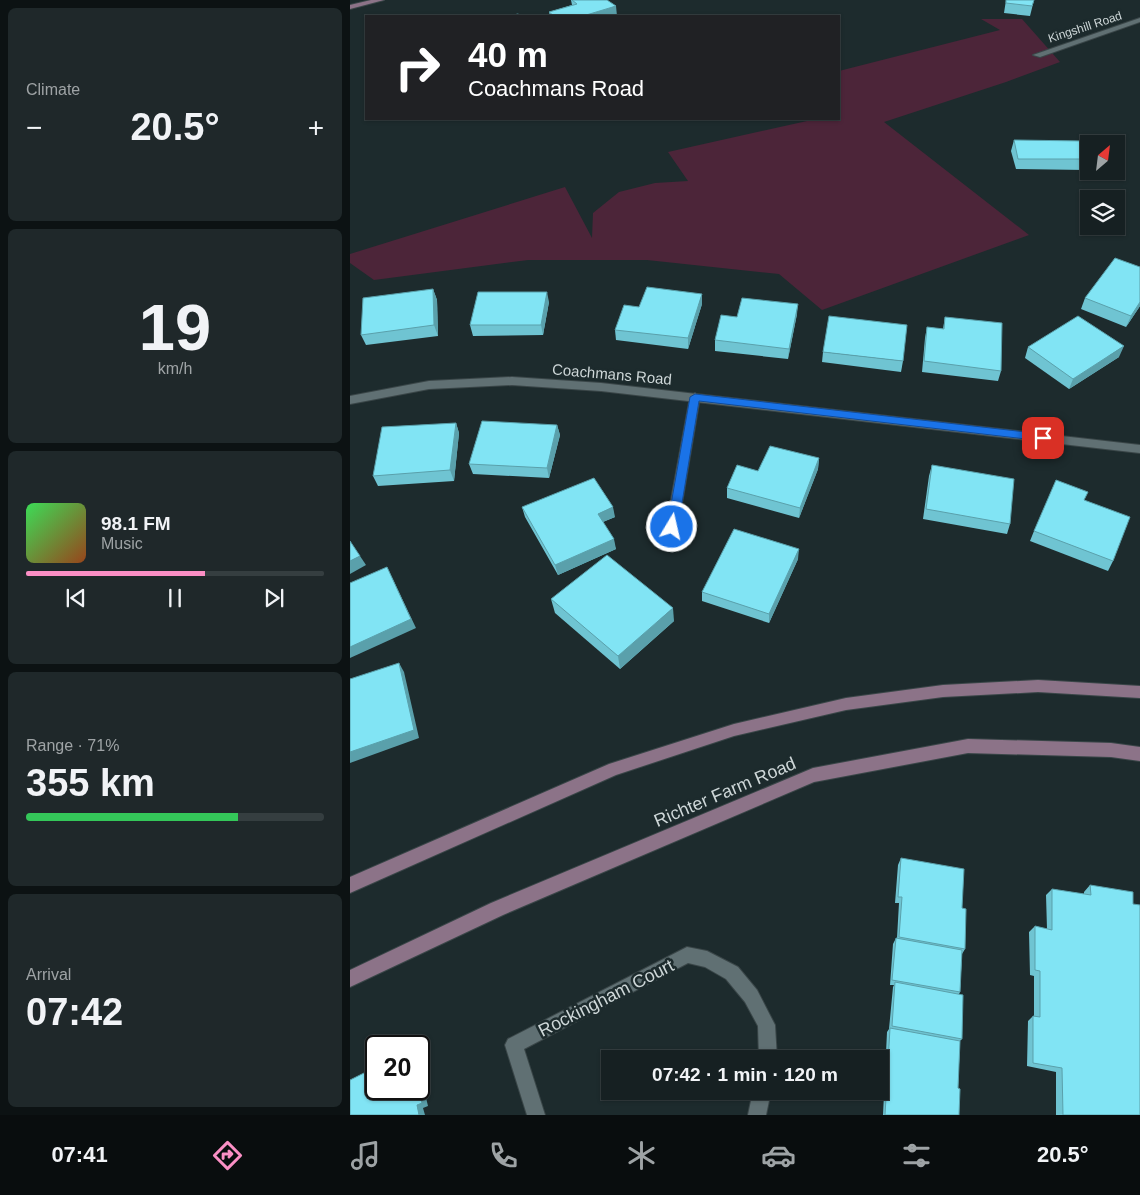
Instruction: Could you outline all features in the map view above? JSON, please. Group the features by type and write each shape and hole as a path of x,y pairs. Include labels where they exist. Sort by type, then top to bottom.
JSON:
{"main road":[{"path":"350,7 380,0"},
{"path":"350,884 614,769 734,730 846,704 943,691 1038,686 1140,692"},
{"name":"Richter Farm Road","path":"350,980 497,909 813,775 968,746 1111,750 1140,754"}],"street":[{"name":"Kingshill Road","path":"1037,55 1140,20"},
{"name":"Coachmans Road","path":"350,400 429,385 512,381 602,387 695,397 1140,449"},
{"path":"672,527 695,397"},
{"name":"Rockingham Court","path":"536,1115 514,1045 687,956 707,959 732,973 750,996 766,1025 767,1050"},
{"path":"757,1115 760,1100"}],"shaded area":[{"path":"981,19 1022,19 1060,62 1006,82 884,122 1029,235 822,310 779,274 647,260 528,260 374,280 350,263 350,254 565,187 592,238 593,213 619,192 655,183 688,181 668,152 812,120 840,120 840,71 1000,30"}],"building":[{"path":"572,0 607,0 616,6 586,15 553,15 549,12 577,4"},
{"path":"1006,0 1034,0 1032,6 1006,3"},
{"path":"1014,140 1080,141 1080,159 1018,159"},
{"path":"1115,258 1140,267 1140,302 1131,316 1085,298"},
{"path":"647,287 702,294 688,338 615,330 624,305 639,307"},
{"path":"433,289 434,325 361,335 363,298"},
{"path":"478,292 547,292 541,325 470,325"},
{"path":"742,298 798,304 789,349 715,340 721,315 737,317"},
{"path":"829,316 907,325 903,361 823,352"},
{"path":"1078,316 1124,346 1073,379 1028,347"},
{"path":"945,317 1002,323 1001,371 924,361 927,327 944,329"},
{"path":"482,421 557,425 547,468 469,464"},
{"path":"456,423 450,470 373,476 382,427"},
{"path":"770,446 819,458 800,508 727,488 737,465 758,471"},
{"path":"932,465 1014,479 1010,524 926,509"},
{"path":"594,478 613,507 598,514 614,539 555,565 522,507"},
{"path":"1056,480 1088,492 1084,500 1130,517 1113,561 1034,531"},
{"path":"734,529 799,549 769,614 702,592"},
{"path":"350,541 360,556 350,561"},
{"path":"607,555 673,608 618,656 551,599"},
{"path":"387,567 411,619 350,647 350,583"},
{"path":"399,663 414,730 350,752 350,679"},
{"path":"901,858 964,869 962,908 966,909 965,949 899,937 902,897 898,897"},
{"path":"1090,885 1133,892 1133,904 1140,905 1140,1115 1063,1115 1062,1068 1033,1063 1033,1016 1040,1017 1040,971 1035,970 1035,926 1052,930 1052,889 1091,895"},
{"path":"896,938 962,950 960,992 892,980"},
{"path":"895,982 963,995 962,1039 892,1026"},
{"path":"890,1028 960,1041 959,1115 885,1115 886,1100 889,1100"},
{"path":"365,1072 365,1100 421,1100 422,1103 417,1105 419,1115 350,1115 350,1080"}],"route":[{"path":"672,527 695,397 1043,438"}]}
